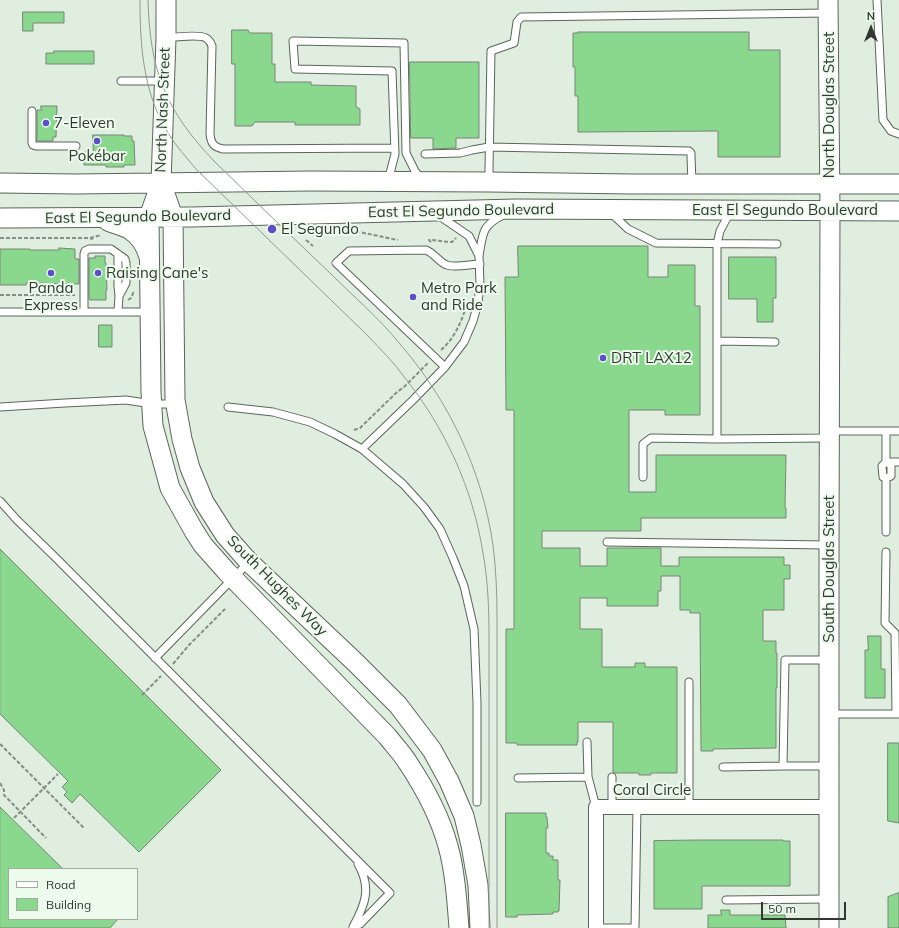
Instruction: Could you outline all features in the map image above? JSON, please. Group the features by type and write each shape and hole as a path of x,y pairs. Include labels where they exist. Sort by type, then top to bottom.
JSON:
{"street":[{"name":"North Nash Street","path":"149,217 161,183 166,0"},
{"name":"North Douglas Street","path":"828,6 830,210"},
{"name":"East El Segundo Boulevard","path":"0,183 82,184 272,181 422,181 616,184 899,184"},
{"name":"South Hughes Way","path":"161,183 173,217 176,404 182,439 190,468 204,502 225,535 249,562 356,663 398,705 432,750 449,781 464,816 478,885 480,928"},
{"name":"East El Segundo Boulevard","path":"0,218 173,217 516,209 899,211"},
{"name":"South Douglas Street","path":"829,928 830,210"},
{"name":"South Hughes Way","path":"149,217 153,426 170,488 203,545 233,579 387,736 408,762 421,784 438,819 448,846 456,888 459,928"},
{"path":"100,218 134,232 144,243 149,258"},
{"name":"Coral Circle","path":"596,928 596,807 829,807"}],"lane":[{"path":"877,0 883,120 891,131 899,134"},
{"path":"489,182 492,51 514,43 517,22 521,17 828,6"},
{"path":"166,38 201,36 207,38 212,46 210,134 211,140 217,148 394,148"},
{"path":"388,181 395,154 392,71 295,69 293,41 404,43 406,153 422,181"},
{"path":"121,81 164,81"},
{"path":"32,111 33,145 76,146"},
{"path":"425,154 460,153 489,147 689,151 691,153 692,184"},
{"path":"362,449 445,367 464,342 473,321 478,303 480,285 479,260 484,229 497,218 516,209"},
{"path":"607,210 628,229 656,243 777,244"},
{"path":"717,439 717,244 720,230 731,210"},
{"path":"433,212 469,236 479,260"},
{"path":"84,312 84,254 89,249 111,250 125,259 126,283 119,296 118,312"},
{"path":"445,367 336,263 349,251 426,250 446,265 453,266 479,260"},
{"path":"0,312 150,312"},
{"path":"717,341 775,342"},
{"path":"0,407 126,400 152,404 176,404"},
{"path":"228,407 273,412 310,422 362,449 404,484 424,507 440,529 464,586 474,629 477,703 477,802"},
{"path":"642,477 643,444 651,438 717,439 829,435 899,430"},
{"path":"886,431 886,462"},
{"path":"886,462 899,462"},
{"path":"886,462 891,465 890,476 886,478 886,532"},
{"path":"0,501 17,520 55,557 390,893 360,924 353,928 364,904 366,889 363,875 351,854"},
{"path":"607,542 829,545"},
{"path":"829,714 898,714 895,633 885,623 886,552"},
{"path":"155,658 249,562"},
{"path":"783,766 785,660 829,660"},
{"path":"689,682 689,807"},
{"path":"587,742 588,777 596,807"},
{"path":"723,767 829,766"},
{"path":"518,778 588,777"},
{"path":"612,777 612,807"},
{"path":"596,928 635,928 637,807"},
{"path":"726,900 829,899"}],"path":[{"path":"339,226 340,232 359,232 398,240"},
{"path":"432,243 429,240 452,242 458,235"},
{"path":"0,238 89,238 96,240"},
{"path":"306,240 313,246"},
{"path":"0,295 77,295 77,299"},
{"path":"354,430 360,428 447,344 460,325 466,309"},
{"path":"172,665 189,645 225,609"},
{"path":"142,695 161,675"},
{"path":"0,744 84,828"},
{"path":"14,818 58,774"},
{"path":"0,783 4,790 4,795 46,838"}],"building":[{"path":"23,12 64,12 64,23 33,23 33,31 23,31"},
{"path":"232,30 248,30 250,33 272,33 272,64 275,64 275,82 311,82 311,85 356,86 356,107 360,109 360,125 295,125 295,122 255,122 252,126 235,126 235,64 232,64"},
{"path":"749,32 749,50 780,50 780,157 718,157 718,131 578,132 578,96 575,96 573,33"},
{"path":"54,51 94,51 94,64 46,64 46,53 54,53"},
{"path":"410,62 479,62 479,138 456,138 456,148 433,149 433,138 411,138"},
{"name":"7-Eleven","path":"41,106 57,106 56,137 53,137 53,141 37,141 37,110 41,110"},
{"path":"93,135 132,136 132,141 134,141 135,165 124,165 124,167 106,167 106,165 84,165 84,152 93,152"},
{"path":"518,246 648,246 648,277 668,277 668,265 695,265 695,306 700,306 700,415 665,415 665,410 629,410 629,492 656,492 656,455 786,455 786,518 641,518 641,531 542,531 542,548 580,548 580,566 607,566 607,548 661,548 661,566 679,566 679,557 784,557 784,565 790,565 790,579 784,579 784,610 763,610 763,641 776,641 776,748 713,749 713,751 701,751 700,613 690,613 690,610 680,610 680,576 661,576 661,591 658,591 658,606 607,606 607,598 580,598 580,629 602,629 602,667 635,667 635,663 645,663 645,667 677,667 677,773 651,773 651,775 639,775 639,773 613,772 613,722 578,722 577,745 517,745 517,743 506,743 506,629 514,629 514,410 506,410 505,277 518,277"},
{"path":"59,248 75,249 75,259 79,259 79,284 26,283 26,285 0,285 0,249 59,250"},
{"name":"Raising Cane's","path":"95,256 105,256 107,290 106,300 90,300 89,298 89,258 95,258"},
{"path":"729,257 776,257 776,298 773,298 773,322 757,322 757,299 729,299"},
{"path":"99,325 112,325 112,347 99,347"},
{"path":"0,549 221,770 139,852 80,794 72,803 64,795 67,792 62,787 68,781 0,714"},
{"path":"868,636 881,636 881,669 885,669 885,698 865,698 865,650 868,650"},
{"path":"888,743 899,743 899,823 888,821"},
{"path":"0,807 62,868 8,868 8,920 117,920 110,928 0,928"},
{"path":"506,813 546,813 548,828 546,828 546,853 549,853 549,856 553,856 553,860 558,860 558,880 560,880 558,912 553,912 553,914 517,915 517,917 506,917"},
{"path":"654,841 790,841 790,886 702,886 702,909 654,909"},
{"path":"899,893 899,928 888,928 888,897"},
{"path":"721,910 730,910 730,915 785,915 786,928 708,928 708,915 721,915"}],"tram line":[{"path":"140,0 142,51 148,85 153,101 171,138 196,169 367,335 396,366 433,417 445,438 464,483 478,529 485,564 488,595 489,928"},
{"path":"148,0 149,25 157,69 172,107 184,125 215,162 392,334 418,366 434,389 461,438 472,463 488,517 493,545 496,581 497,928"}],"place":[{"name":"7-Eleven","path":"46,123"},
{"name":"Pokébar","path":"97,141"},
{"name":"El Segundo","path":"272,229"},
{"name":"Panda Express","path":"51,273"},
{"name":"Raising Cane's","path":"98,273"},
{"name":"Metro Park and Ride","path":"413,297"},
{"name":"DRT LAX12","path":"603,358"}]}
